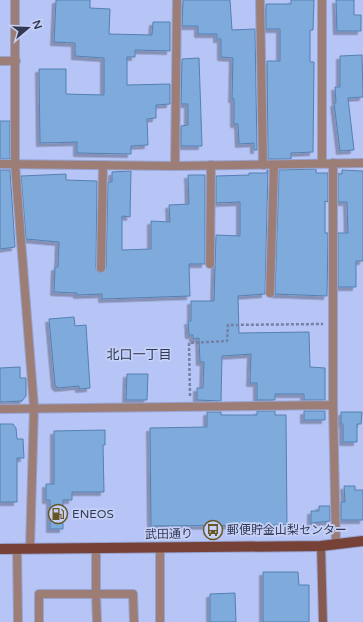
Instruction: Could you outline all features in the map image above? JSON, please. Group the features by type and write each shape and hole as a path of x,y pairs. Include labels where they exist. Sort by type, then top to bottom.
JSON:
{"main road":[{"name":"武田通り","path":"0,549 96,549 160,546 321,546 363,541"}],"street":[{"path":"15,0 15,164 34,407 30,548"},
{"path":"175,166 177,0"},
{"path":"260,0 263,165"},
{"path":"322,0 322,163"},
{"path":"0,61 16,61"},
{"path":"333,163 333,405 336,544"},
{"path":"0,164 175,166 363,163"},
{"path":"101,268 103,165"},
{"path":"210,264 211,165"},
{"path":"270,293 274,165"},
{"path":"0,409 34,407 333,405"},
{"path":"160,546 160,622"},
{"path":"321,546 323,622"},
{"path":"17,549 18,622"},
{"path":"96,549 96,594 98,622"},
{"path":"39,622 39,594 133,594 134,622"}],"path":[{"path":"190,406 189,343 227,341 228,325 334,324"}],"building":[{"path":"56,0 90,0 90,8 110,9 109,34 152,35 153,22 170,22 170,51 135,50 135,57 127,57 127,85 170,84 170,104 156,105 156,118 147,119 148,145 131,146 131,154 77,153 77,142 40,143 39,69 66,69 66,94 104,95 104,58 75,56 75,43 54,42"},
{"path":"183,0 230,0 232,30 255,29 257,150 254,150 254,143 239,144 238,124 234,124 234,99 232,99 233,58 221,57 221,39 217,39 217,34 198,34 198,26 182,26"},
{"path":"291,0 314,0 313,30 310,30 310,62 314,62 313,152 291,153 291,159 268,159 267,61 280,61 280,29 266,29 266,4 291,4"},
{"path":"336,0 354,0 354,15 361,15 361,31 337,31"},
{"path":"362,55 363,97 348,98 354,150 340,151 334,103 336,103 335,87 340,87 340,56"},
{"path":"199,58 202,146 181,146 181,126 188,125 188,104 181,104 182,59"},
{"path":"0,121 10,121 10,159 0,159"},
{"path":"316,169 316,173 328,173 328,202 325,201 325,233 328,233 327,296 275,294 279,170"},
{"path":"0,170 10,170 15,247 0,249"},
{"path":"268,170 265,294 238,296 239,333 309,332 310,367 325,368 325,400 304,400 304,394 275,394 275,400 257,400 257,383 250,383 251,354 222,356 221,401 197,400 197,388 203,388 204,362 200,362 199,338 193,339 193,335 189,335 188,321 191,321 191,301 214,301 216,235 240,236 240,202 216,203 216,176 267,173"},
{"path":"342,170 363,171 363,261 356,261 356,287 338,287 338,233 348,233 347,202 338,202 338,174 342,174"},
{"path":"131,171 130,217 122,216 122,250 151,249 151,221 170,222 169,205 189,204 188,175 205,175 205,264 189,264 190,296 102,299 102,294 77,295 77,293 54,292 55,267 58,267 59,242 26,239 21,176 66,174 66,180 97,181 96,268 98,272 101,273 106,268 108,182 112,182 112,172"},
{"path":"74,317 75,326 86,325 90,388 79,389 79,386 58,388 55,385 49,319"},
{"path":"20,367 20,378 26,378 26,396 22,401 0,402 0,368"},
{"path":"127,374 148,374 147,400 126,400"},
{"path":"257,411 275,411 275,415 286,415 287,525 151,526 150,428 207,427 207,412 221,412 221,415 257,415"},
{"path":"304,411 325,411 325,420 304,420"},
{"path":"341,412 362,412 361,424 357,424 357,442 343,442"},
{"path":"0,424 13,424 16,428 17,439 23,439 24,458 17,458 17,502 0,502"},
{"path":"105,430 105,445 103,445 104,492 72,492 72,500 63,500 63,529 50,529 50,500 46,500 46,484 54,484 54,431"},
{"path":"344,486 355,486 355,490 363,490 363,520 341,520 341,502 345,502"},
{"path":"319,506 330,506 330,521 311,523 311,511 319,511"},
{"path":"263,572 298,572 299,585 309,585 309,622 263,622"},
{"path":"235,593 236,622 210,622 210,594"}],"place":[{"name":"ENEOS","path":"58,514"},
{"name":"郵便貯金山梨センター","path":"213,530"}],"district":[{"name":"北口一丁目","path":"139,355"}]}
